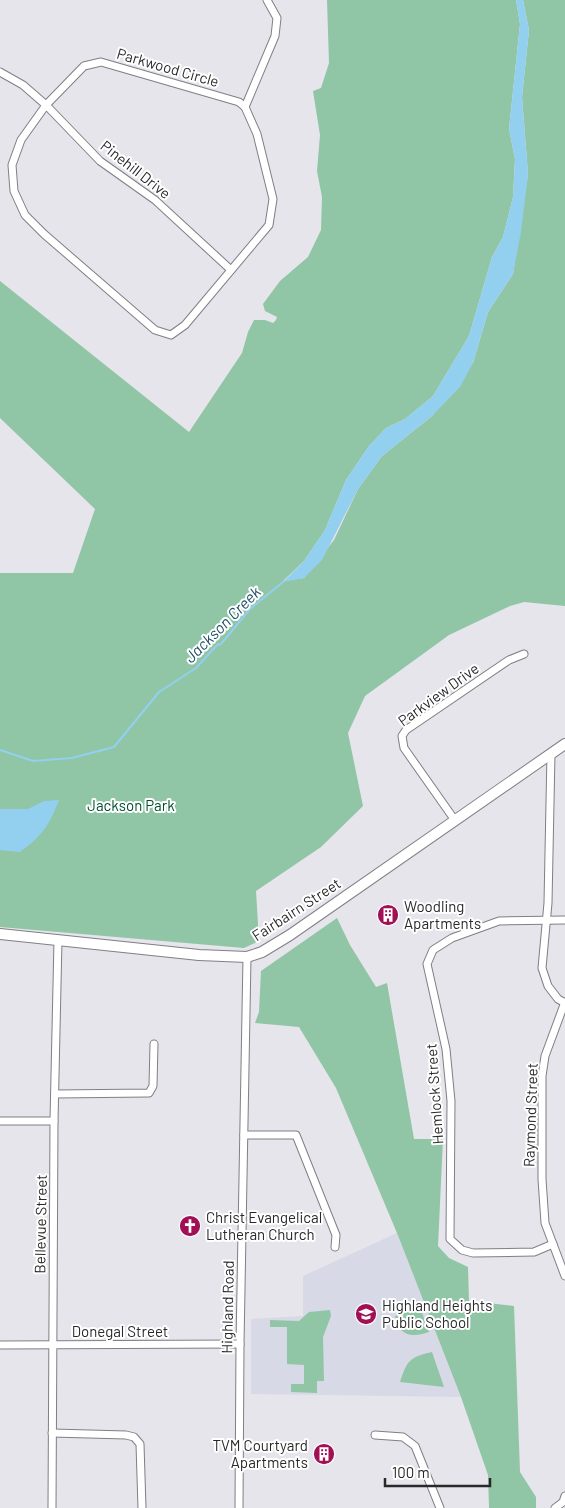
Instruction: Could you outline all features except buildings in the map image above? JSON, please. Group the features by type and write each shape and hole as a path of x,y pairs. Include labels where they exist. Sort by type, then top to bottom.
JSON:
{"main road":[{"name":"Fairbairn Street","path":"0,934 199,955 247,957 262,952 290,935 565,744"}],"street":[{"path":"245,107 275,36 277,18 267,0"},
{"name":"Parkwood Circle","path":"101,62 239,102 245,107 257,134 272,198 269,225 185,325 171,335 155,330 44,234 25,215 14,191 12,165 20,140 46,105 84,66 101,62"},
{"name":"Pinehill Drive","path":"0,72 23,86 46,105 100,161 155,200 231,270"},
{"name":"Parkview Drive","path":"454,820 404,748 402,736 406,730 508,660 524,654"},
{"name":"Raymond Street","path":"552,753 548,903 544,920 542,968 548,986 558,999 565,1002 546,1056 542,1076 542,1179 545,1223 565,1276"},
{"name":"Hemlock Street","path":"553,1244 534,1252 472,1252 462,1250 450,1239 451,1101 446,1049 427,964 433,950 470,930 499,921 565,920"},
{"name":"Bellevue Street","path":"52,1508 54,1121 58,940"},
{"name":"Highland Road","path":"239,1508 247,957"},
{"path":"55,1094 149,1092 153,1086 154,1044"},
{"path":"0,1120 54,1121"},
{"path":"244,1135 296,1135 336,1235 334,1247"},
{"name":"Donegal Street","path":"0,1345 240,1344"},
{"path":"52,1433 126,1435 134,1437 140,1444 142,1508"},
{"path":"375,1435 403,1437 416,1446 440,1508"},
{"path":"555,1508 563,1502 565,1496"}],"shaded area":[{"name":"Highland Heights Public School","path":"397,1233 461,1397 251,1394 251,1319 303,1316 303,1276"}],"green space":[{"name":"Jackson Park","path":"327,0 516,0 520,24 509,129 515,159 513,197 503,237 492,257 469,336 433,396 405,419 386,428 369,446 346,480 325,530 304,561 283,581 304,578 334,540 358,489 382,456 432,416 473,363 488,312 513,274 528,174 522,97 529,30 523,0 565,0 565,606 524,602 510,606 449,635 365,696 348,733 363,806 321,847 256,891 259,941 244,948 0,927 0,573 73,573 95,509 0,418 0,281 189,432 242,353 248,332 254,320 265,320 273,323 276,320 277,317 265,311 263,304 280,281 308,257 321,230 322,197 317,171 320,135 313,91 321,88 329,63"},
{"path":"337,918 350,945 376,987 387,983 414,1139 443,1139 438,1246 449,1258 468,1267 469,1301 514,1306 520,1472 536,1497 536,1508 489,1508 488,1475 461,1397 397,1233 336,1088 299,1027 255,1023 259,1012 261,971"},
{"path":"420,1307 429,1332 417,1335 407,1334 399,1328 395,1316"},
{"path":"330,1310 331,1316 323,1337 324,1381 317,1381 317,1393 291,1392 291,1384 304,1384 304,1365 287,1364 287,1327 270,1327 270,1320 299,1321 309,1312"},
{"path":"432,1352 444,1387 400,1382 410,1361"}],"water":[{"name":"Jackson Creek","path":"516,0 523,0 529,30 522,97 528,174 521,232 513,274 488,312 473,363 460,387 432,416 382,456 358,489 322,560 304,578 283,582 304,561 325,530 346,480 369,446 386,428 405,419 433,396 469,336 492,257 503,237 513,197 515,159 509,129 520,24"},
{"path":"59,800 44,830 28,846 20,852 0,850 0,809 28,809 44,801"}],"waterway":[{"name":"Jackson Creek","path":"0,750 33,761 72,758 114,747 159,692 196,668 217,645 221,644 250,609 283,582"}],"place":[{"name":"Woodling Apartments","path":"388,915"},
{"name":"Christ Evangelical Lutheran Church","path":"190,1226"},
{"name":"Highland Heights Public School","path":"366,1314"},
{"name":"TVM Courtyard Apartments","path":"324,1454"}]}
